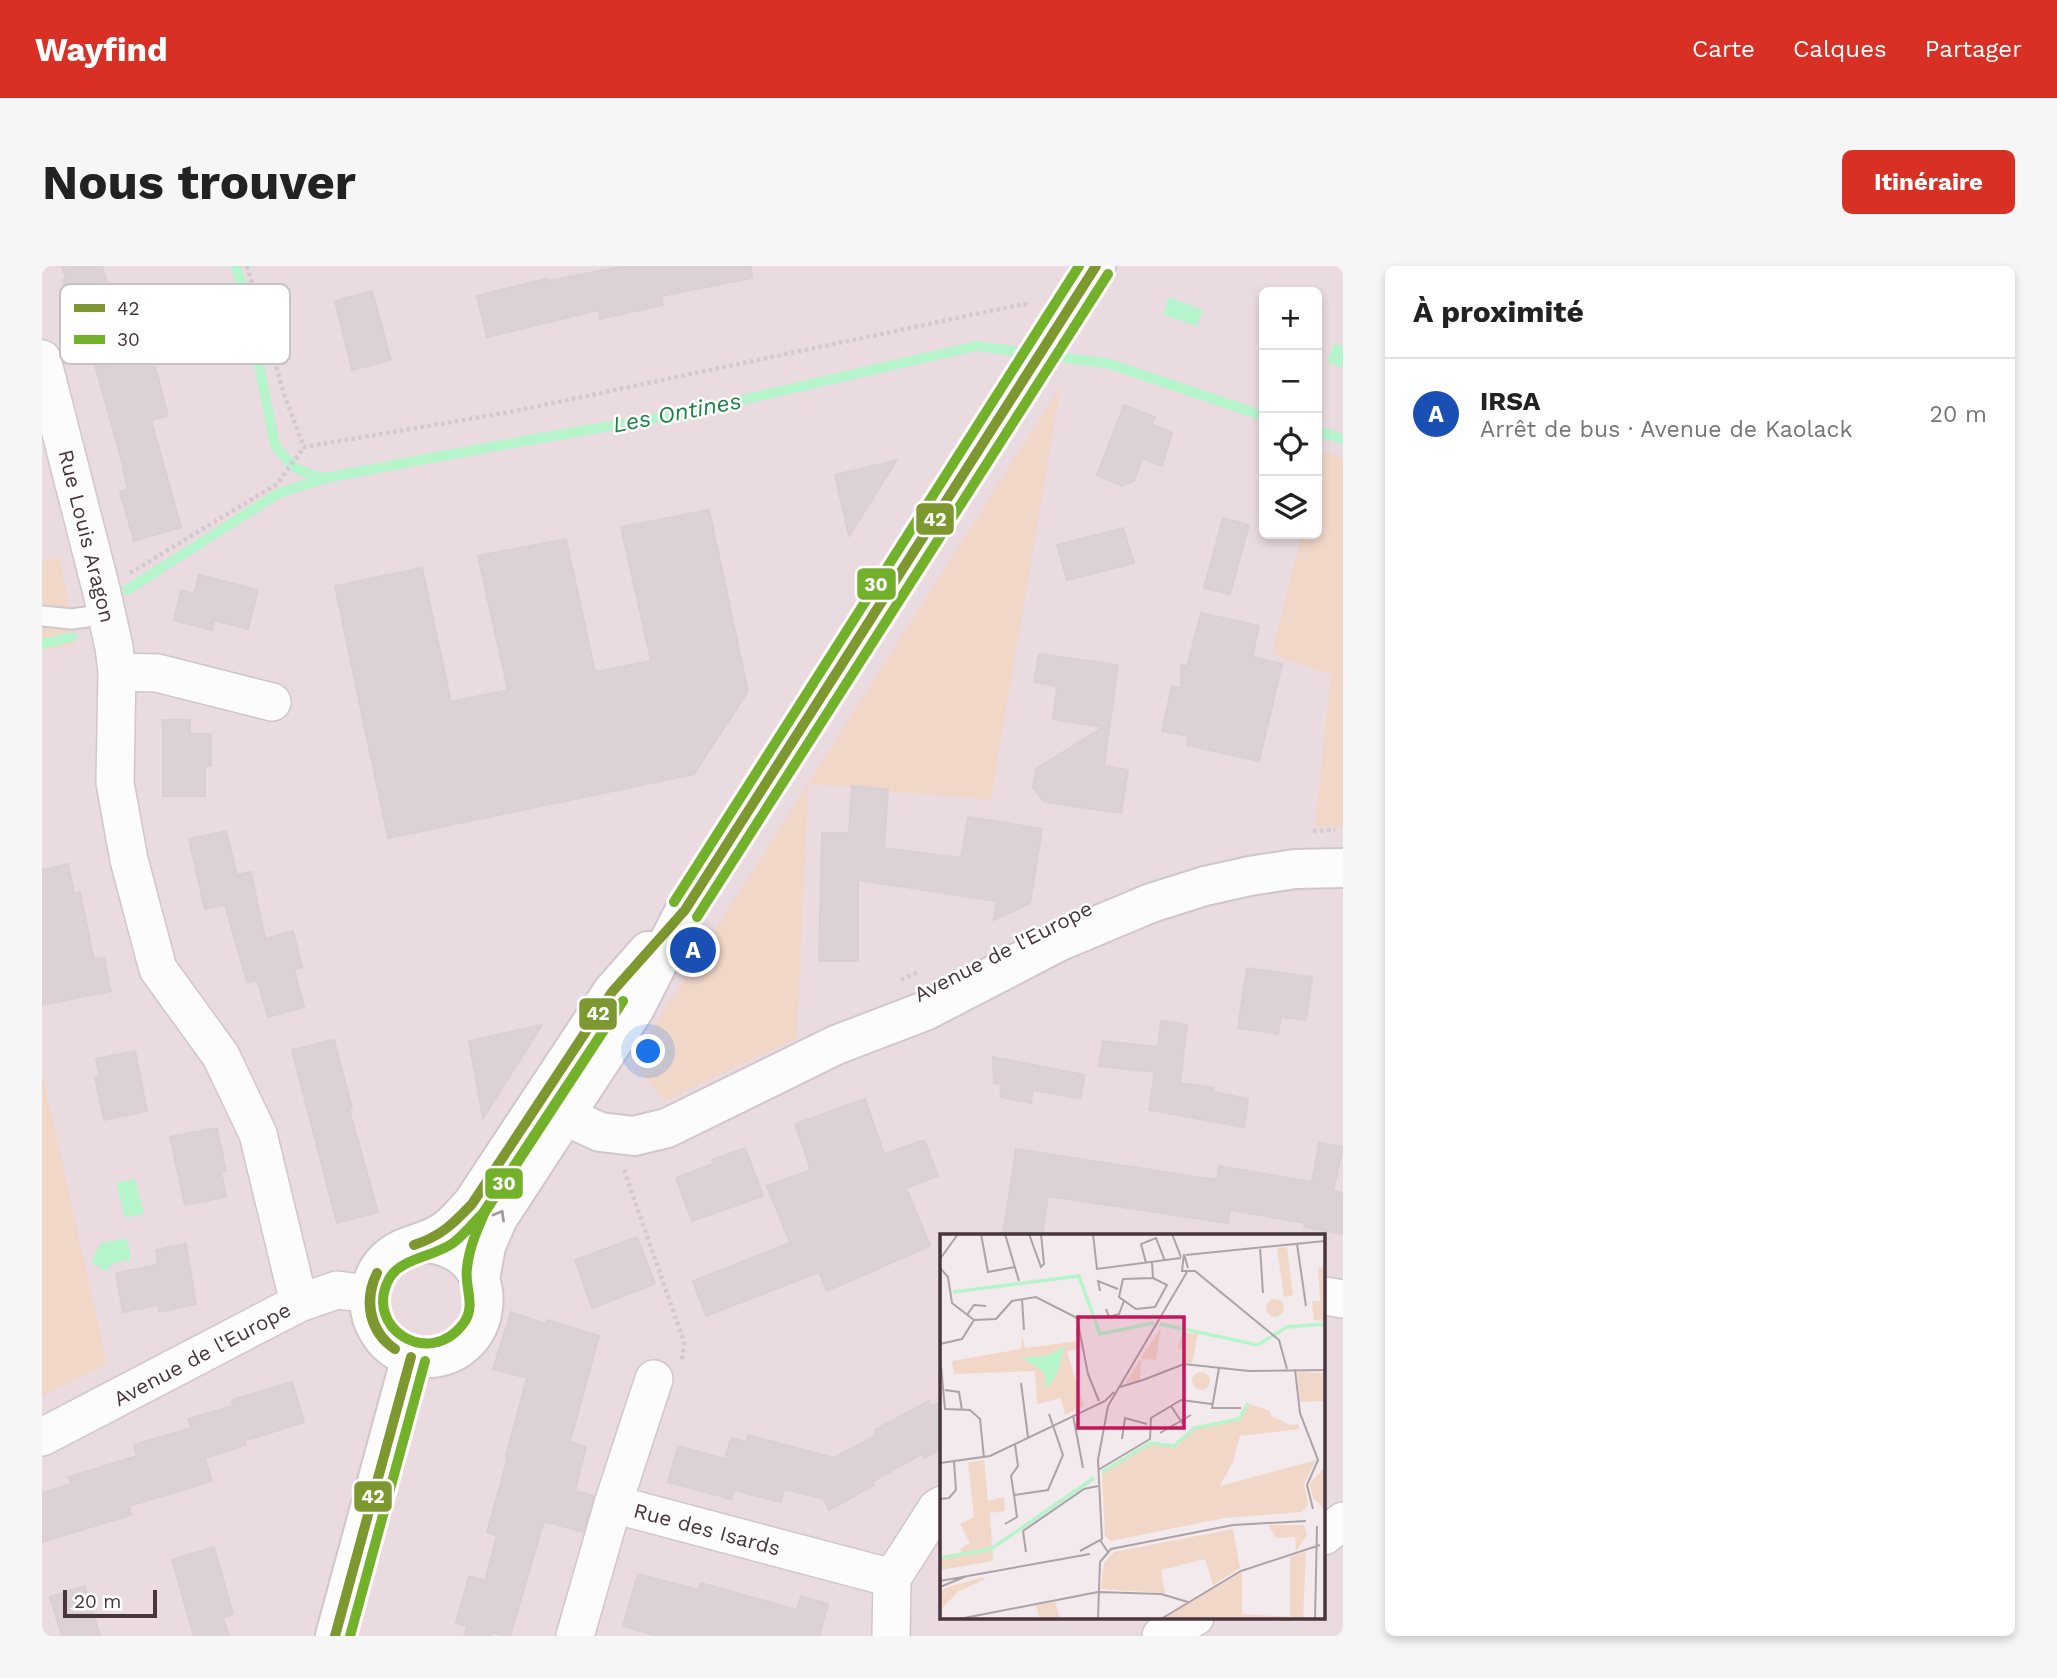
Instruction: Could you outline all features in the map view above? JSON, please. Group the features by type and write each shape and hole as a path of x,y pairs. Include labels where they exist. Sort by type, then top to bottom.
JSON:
{"street":[{"path":"480,1279 486,1246 498,1218 635,1008 685,910 1096,266"},
{"name":"Rue Louis Aragon","path":"42,359 104,601 117,672 115,783 129,860 158,969 222,1056 258,1134 299,1303"},
{"path":"117,672 157,673 272,702"},
{"name":"Avenue de l'Europe","path":"836,1045 915,995 1049,923 1147,882 1196,866 1246,856 1290,850 1343,848"},
{"name":"Avenue de l'Europe","path":"565,1116 600,1132 634,1136 667,1128 836,1045 925,1011 1058,942 1151,902 1250,876 1295,869 1343,868"},
{"path":"418,1244 438,1244 456,1251 470,1263 480,1279 485,1297 483,1316 475,1333 463,1346 447,1355 429,1359 411,1357 383,1340 374,1326 369,1310 369,1294 374,1276 385,1261 400,1250 445,1231 472,1204 612,992 685,910"},
{"path":"506,1153 565,1116"},
{"name":"Avenue de l'Europe","path":"42,1437 299,1303 337,1290 369,1294"},
{"path":"1325,1296 1343,1299"},
{"path":"335,1636 411,1357"},
{"path":"613,1504 654,1379"},
{"name":"Rue des Isards","path":"575,1636 613,1504 892,1578"},
{"path":"891,1636 892,1578 940,1506"},
{"path":"1325,1535 1343,1521"},
{"path":"1161,1636 1193,1618"}],"lane":[{"path":"42,617 72,619 104,601"}],"path":[{"path":"247,266 252,284"},
{"path":"104,601 277,484 304,447 510,412 1024,304 1065,314"},
{"path":"275,364 304,447"},
{"path":"624,1169 684,1342 681,1365 654,1379"}],"shaded area":[{"path":"42,266 1343,266 1343,1636 42,1636"},
{"path":"1169,297 1203,310 1197,326 1163,315"},
{"path":"1334,343 1343,346 1343,368 1327,362"},
{"path":"1061,385 991,800 808,784 797,1038 665,1101 632,1061"},
{"path":"1322,452 1343,457 1343,827 1315,826 1331,675 1272,654 1301,539 1322,539"},
{"path":"60,558 76,645 42,650 42,560"},
{"path":"42,1072 107,1364 42,1396"},
{"path":"135,1179 144,1214 125,1218 116,1183"},
{"path":"127,1238 131,1259 114,1263 106,1271 91,1262 101,1243"}],"building":[{"path":"62,266 102,266 107,284 64,284 63,280 66,279"},
{"path":"626,266 751,266 752,278 661,296 663,305 600,319 599,310 487,337 477,296 546,279 547,281"},
{"path":"372,291 391,360 352,370 335,301"},
{"path":"95,364 155,364 168,416 151,420 181,527 134,541 120,492 128,489"},
{"path":"1124,405 1155,417 1151,424 1172,433 1162,466 1142,458 1134,481 1122,486 1097,475"},
{"path":"897,460 849,536 835,475"},
{"path":"709,510 748,691 694,774 388,838 335,586 422,568 451,702 508,690 478,556 566,539 595,672 651,661 621,527"},
{"path":"1223,518 1249,525 1230,594 1204,588"},
{"path":"1123,528 1134,563 1067,580 1057,545"},
{"path":"199,575 258,590 248,629 214,620 212,630 174,620 181,590 194,594"},
{"path":"1201,613 1259,626 1252,657 1282,664 1259,761 1187,745 1189,736 1162,731 1172,686 1181,688 1181,665 1187,667"},
{"path":"1039,654 1118,665 1104,766 1128,770 1121,813 1045,802 1033,788 1036,769 1103,727 1053,719 1057,686 1034,682"},
{"path":"163,720 190,720 190,734 211,734 211,766 205,766 205,796 163,796"},
{"path":"852,786 888,790 884,848 961,858 968,817 1042,829 1030,903 994,920 997,901 858,880 858,961 819,961 822,833 849,833"},
{"path":"226,831 237,875 251,872 265,939 293,931 302,967 294,969 304,1007 268,1017 257,980 247,982 225,905 205,909 189,839"},
{"path":"68,864 74,894 80,892 94,960 104,958 111,991 42,1005 42,870"},
{"path":"1247,968 1312,977 1306,1020 1281,1017 1278,1034 1238,1028"},
{"path":"1161,1021 1187,1025 1180,1083 1214,1088 1213,1092 1248,1099 1244,1127 1149,1110 1155,1072 1099,1066 1103,1041 1158,1047"},
{"path":"542,1025 483,1118 469,1041"},
{"path":"334,1040 352,1108 349,1109 378,1212 337,1223 292,1050"},
{"path":"135,1051 147,1111 104,1120 95,1077 100,1076 96,1059"},
{"path":"993,1057 1085,1075 1080,1098 1033,1090 1031,1103 1000,1097 1002,1084 994,1083"},
{"path":"865,1099 884,1154 924,1140 938,1176 906,1188 930,1246 827,1291 819,1272 706,1316 693,1281 790,1243 767,1186 811,1170 795,1124"},
{"path":"217,1128 226,1171 221,1172 226,1197 185,1205 170,1137"},
{"path":"1319,1143 1343,1147 1333,1191 1343,1193 1343,1234 1304,1227 1305,1223 1230,1210 1228,1223 1048,1196 1042,1234 1003,1234 1016,1149 1210,1179 1217,1179 1219,1166 1312,1182"},
{"path":"745,1148 763,1196 692,1221 676,1178 713,1164 712,1160"},
{"path":"637,1237 655,1284 592,1308 575,1260"},
{"path":"186,1244 196,1304 159,1312 158,1305 123,1312 116,1273 158,1265 156,1250"},
{"path":"511,1312 546,1324 547,1320 599,1336 570,1442 586,1447 575,1491 594,1496 583,1532 544,1521 510,1636 492,1633 492,1636 464,1636 467,1626 456,1623 469,1576 485,1581 497,1535 487,1532 527,1378 493,1369"},
{"path":"292,1382 304,1422 244,1441 246,1445 205,1458 212,1481 129,1506 131,1515 42,1542 42,1493 71,1484 69,1477 137,1456 134,1445 191,1428 188,1419 233,1406 232,1400"},
{"path":"929,1401 931,1407 940,1402 940,1449 924,1458 922,1454 829,1510 824,1499 784,1489 781,1502 734,1490 731,1499 668,1482 678,1446 725,1459 731,1438 746,1442 748,1435 834,1458 877,1435 875,1430"},
{"path":"214,1547 233,1614 223,1618 229,1636 194,1636 172,1560"},
{"path":"638,1574 699,1590 701,1583 797,1610 801,1596 828,1604 819,1636 657,1636 623,1626"},
{"path":"85,1586 100,1636 62,1636 50,1597"}],"waterway":[{"name":"Les Ontines","path":"235,266 242,284"},
{"name":"Les Ontines","path":"259,364 275,445 296,468 325,478 685,413 976,346 1030,353"},
{"name":"Les Ontines","path":"1048,356 1107,363 1259,414"},
{"name":"Les Ontines","path":"1322,433 1343,439"},
{"path":"127,590 279,493 323,479"},
{"path":"42,644 72,637"}],"transit line":[{"name":"30","path":"674,902 1079,266"},
{"name":"42","path":"414,1245 446,1229 472,1204 612,992 685,910 1096,266"},
{"name":"30","path":"697,917 1108,274"},
{"name":"30","path":"623,1001 485,1212 468,1261 469,1310 463,1324 449,1337 433,1343 404,1337 392,1327 385,1313 383,1297 389,1279 401,1266 453,1243 483,1213 623,1001"},
{"name":"42","path":"377,1273 371,1294 372,1315 380,1333 395,1349"},
{"name":"42","path":"377,1273 370,1294 371,1315 379,1334 395,1349"},
{"name":"42","path":"335,1636 411,1357"},
{"name":"30","path":"350,1636 425,1361"}],"place":[{"name":"IRSA","path":"693,950"}]}
